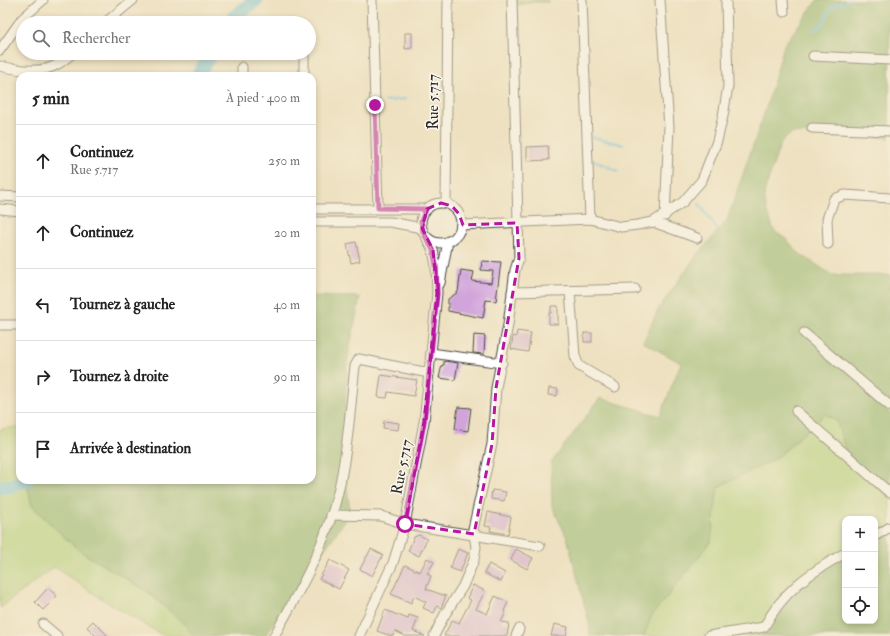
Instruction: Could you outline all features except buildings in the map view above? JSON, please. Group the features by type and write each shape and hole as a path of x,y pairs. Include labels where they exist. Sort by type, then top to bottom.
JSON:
{"street":[{"path":"25,16 43,0"},
{"path":"114,16 133,0"},
{"path":"372,0 378,208"},
{"name":"Rue 5.717","path":"446,203 448,0"},
{"path":"434,636 444,616 463,586 474,560 476,546 474,534 492,444 496,388 502,363 512,292 519,258 512,0"},
{"path":"582,0 590,219"},
{"path":"660,0 669,127 665,216"},
{"path":"461,225 590,219 622,227 653,222 665,216 683,202 702,180 717,141 723,116 728,86 726,0"},
{"path":"783,0 784,12"},
{"path":"0,50 16,27"},
{"path":"814,56 890,60"},
{"path":"0,66 38,70 57,65 64,60"},
{"path":"304,60 304,72"},
{"path":"812,128 890,131"},
{"path":"828,244 827,219 834,199 845,195 890,198"},
{"path":"0,196 16,197"},
{"path":"316,209 426,209 436,203 446,203 452,206 459,214 461,225 457,235 448,241 436,242 424,231 390,222 316,222"},
{"path":"0,209 16,211"},
{"path":"424,231 421,221 426,209"},
{"path":"653,222 697,238"},
{"name":"Rue 5.717","path":"424,231 433,250 436,266 437,294"},
{"name":"Rue 5.717","path":"359,636 393,563 405,524 424,422 437,294 448,241"},
{"path":"512,292 635,289"},
{"path":"570,291 575,356 580,366 590,374 615,386"},
{"path":"0,325 16,325"},
{"path":"804,334 890,406"},
{"path":"430,353 502,363"},
{"path":"274,636 302,587 335,503 348,432 355,366 359,359 429,373"},
{"path":"796,411 890,493"},
{"path":"331,515 381,516 405,524 474,534 540,546"},
{"path":"878,534 890,527"},
{"path":"709,636 764,627 774,608 798,582 842,555"},
{"path":"43,624 56,636"}],"highlighted area":[{"path":"441,203 452,206 459,214 463,225 517,223 519,258 496,388 492,444 474,534 405,524 424,422 437,293 433,250 422,228 427,209"}],"green space":[{"path":"514,0 548,0 548,2 532,2 517,5"},
{"path":"817,0 890,0 889,138 792,133 781,142 764,193 766,208 774,231 786,239 800,254 832,275 890,275 890,498 848,460 837,421 825,414 776,458 718,487 711,541 651,617 644,636 590,636 589,623 567,538 552,506 551,463 600,398 660,416 681,363 643,342 659,308 694,259 727,220 768,102 784,45"},
{"path":"316,296 360,297 347,362 343,448 350,513 265,636 193,636 184,624 147,591 78,550 32,506 27,484 316,484"},
{"path":"825,414 837,421 848,460 890,498 890,528 878,534 878,516 842,516 842,554 781,605 762,636 644,636 651,617 711,541 718,487 777,458"},
{"path":"16,427 16,484 27,484 32,506 78,550 147,591 184,624 193,636 164,636 107,602 54,567 0,608 0,429"},
{"path":"890,528 890,636 762,636 781,605 812,573 842,553 842,624 878,624 878,534"}],"waterway":[{"path":"235,16 256,0"},
{"path":"814,30 824,23 830,8 849,0"},
{"path":"200,72 207,60"},
{"path":"385,101 406,99"},
{"path":"591,137 624,145"},
{"path":"590,159 618,171"},
{"path":"699,204 717,229"},
{"path":"0,487 16,484"}],"route":[{"path":"375,105 378,208 426,209 421,221 422,228 433,250 436,266 437,294 424,422 405,524"}]}
